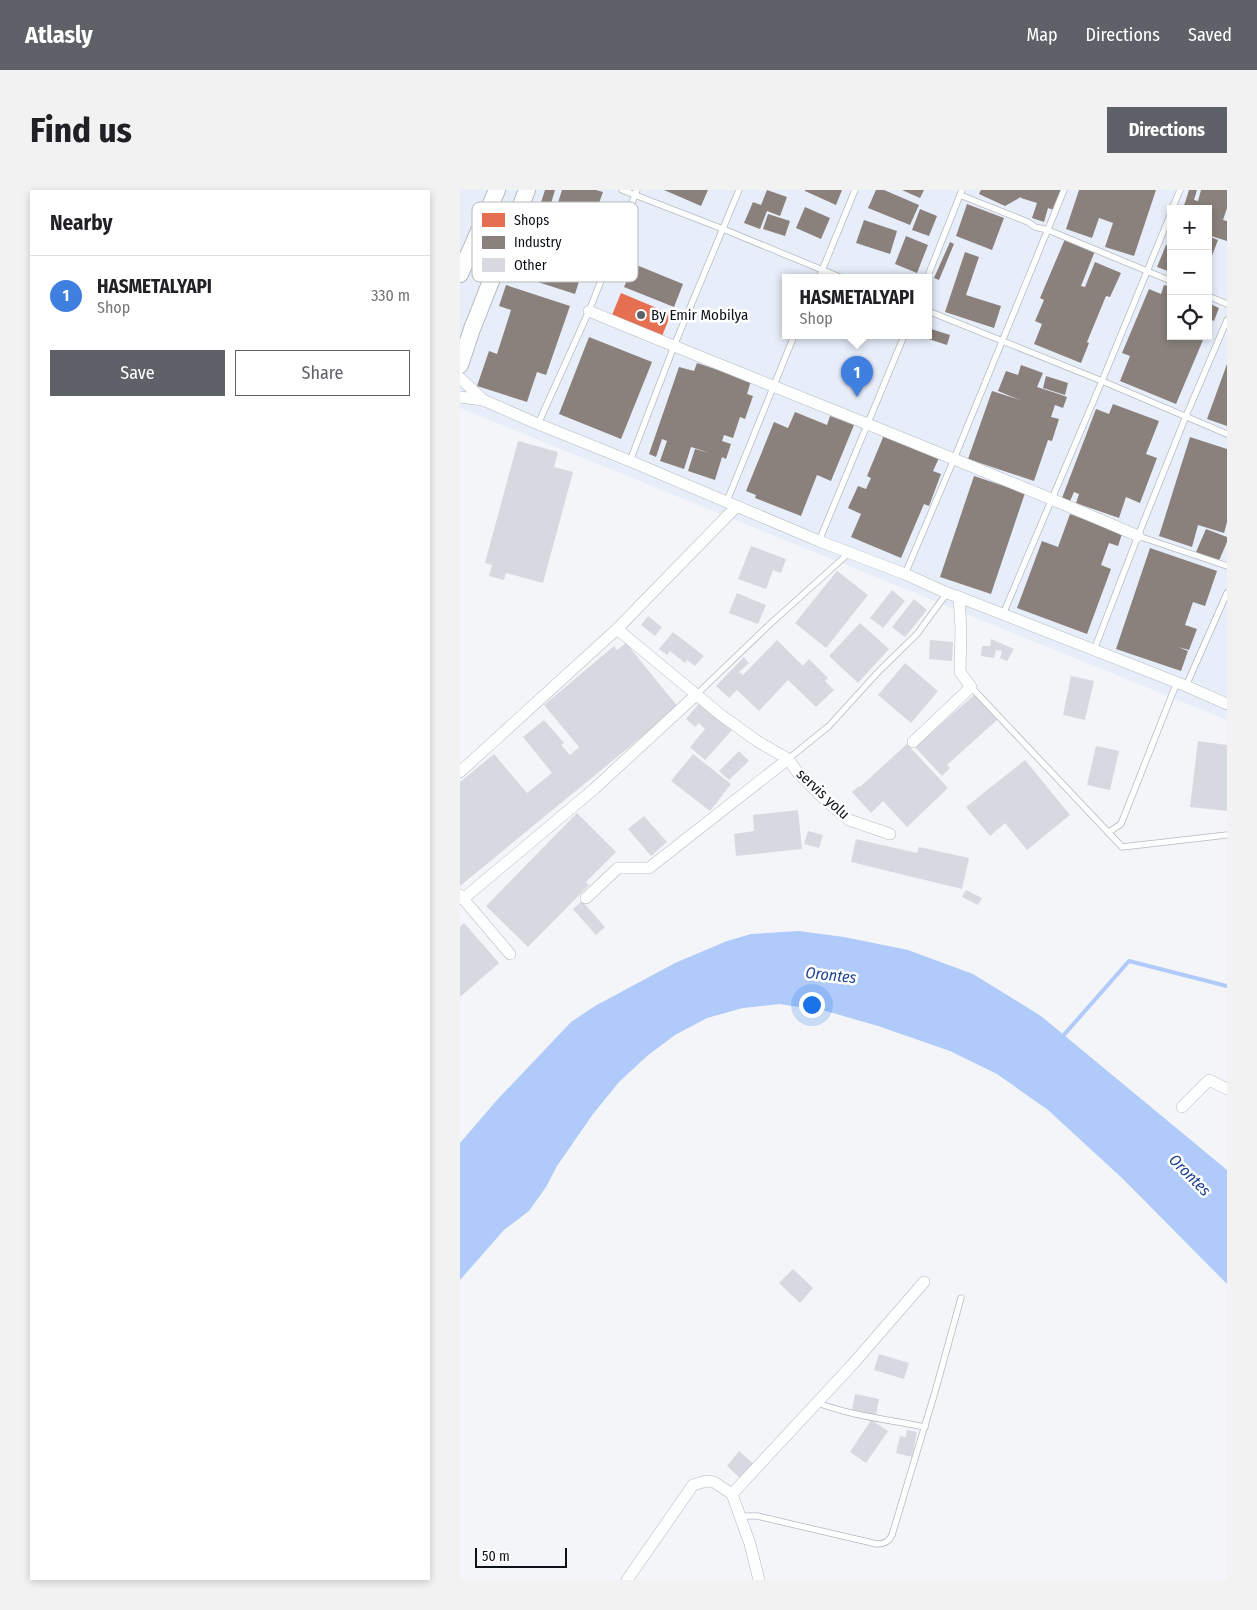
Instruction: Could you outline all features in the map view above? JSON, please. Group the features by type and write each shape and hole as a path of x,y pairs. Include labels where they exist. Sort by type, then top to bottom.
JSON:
{"street":[{"path":"491,202 496,190"},
{"path":"522,202 527,190"},
{"path":"460,274 472,246"},
{"path":"460,365 491,282"},
{"path":"589,311 954,458 1138,536"},
{"path":"460,378 482,400"},
{"path":"460,396 482,400 819,541 1182,684 1227,704"},
{"path":"460,772 617,629 732,504"},
{"path":"912,742 971,687 960,672 961,628 959,597"},
{"name":"servis yolu","path":"617,629 696,695 757,741 788,760 824,799 849,820 890,834"},
{"path":"510,954 462,897 594,789 696,695"},
{"path":"586,898 618,868 649,868 788,760"},
{"path":"1182,1107 1209,1080 1227,1088"},
{"path":"732,1494 818,1403 924,1282"},
{"path":"627,1580 693,1485 706,1481 714,1482 732,1494 750,1544 759,1580"}],"lane":[{"path":"622,190 636,193 831,274"},
{"path":"630,461 674,346 739,190"},
{"path":"821,274 855,190"},
{"path":"905,574 1064,190"},
{"path":"1174,205 1180,190"},
{"path":"929,274 961,193 1028,222 1035,227 1048,230 1167,279"},
{"path":"1003,614 1167,223"},
{"path":"538,424 601,282"},
{"path":"1212,298 1227,304"},
{"path":"932,313 1227,434"},
{"path":"1094,650 1186,416 1227,320"},
{"path":"732,504 793,339"},
{"path":"819,541 903,339"},
{"path":"1138,536 1227,566"},
{"path":"696,695 769,625 850,552"},
{"path":"788,760 829,726 879,671 917,634 947,593"},
{"path":"1109,832 1121,824 1182,684 1227,593"},
{"path":"971,687 1122,847 1227,835"},
{"path":"740,1516 757,1516 877,1544 885,1543 892,1536 961,1298"},
{"path":"818,1403 856,1414 925,1427"}],"shaded area":[{"path":"460,190 1227,190 1227,720 460,408"}],"water":[{"name":"Orontes","path":"799,931 844,937 908,950 973,974 1041,1016 1227,1170 1227,1284 1123,1179 1048,1110 997,1074 950,1051 878,1026 826,1011 779,1004 743,1008 707,1018 675,1035 647,1056 619,1082 593,1114 529,1211 504,1230 460,1280 460,1143 497,1100 571,1022 595,1006 675,963 727,941 751,934"}],"building: Shops":[{"name":"By Emir Mobilya","path":"621,293 671,314 662,336 612,315"}],"building: Industry":[{"path":"545,190 555,190 551,202 541,202"},
{"path":"562,190 596,190 603,192 599,202 558,202"},
{"path":"664,190 708,190 701,206"},
{"path":"767,190 787,197 780,216 767,211 760,229 744,223 753,202 761,205"},
{"path":"805,190 842,190 836,205"},
{"path":"876,190 884,190 919,205 910,225 868,208"},
{"path":"902,190 924,190 920,198"},
{"path":"981,190 1061,190 1054,210 1048,208 1044,222 1032,218 1037,203 1021,197 1005,206 979,194"},
{"path":"1079,190 1156,190 1134,256 1105,247 1113,223 1099,218 1092,238 1066,229"},
{"path":"1189,190 1197,190 1194,200 1198,201 1201,190 1227,190 1227,208 1223,220 1227,221 1227,241 1212,236 1212,205 1184,205"},
{"path":"967,204 1004,218 992,250 956,236"},
{"path":"805,207 830,218 821,239 796,228"},
{"path":"920,209 937,216 929,236 912,230"},
{"path":"768,214 790,221 785,236 763,229"},
{"path":"864,220 897,231 890,254 856,243"},
{"path":"906,236 928,245 917,273 895,264"},
{"path":"1212,238 1218,240 1212,256"},
{"path":"1065,239 1095,251 1081,286 1085,287 1095,262 1121,273 1110,297 1106,296 1087,342 1089,343 1081,363 1034,344 1042,324 1035,321 1044,300 1040,298"},
{"path":"950,242 954,244 939,280 934,278"},
{"path":"1166,245 1167,245 1167,271 1157,267"},
{"path":"965,252 979,257 966,295 1001,306 994,328 945,312"},
{"path":"638,266 683,284 674,307 624,287 626,282 638,282"},
{"path":"538,282 579,282 575,294"},
{"path":"506,285 570,306 546,375 537,372 527,402 477,386 489,351 497,354 511,310 499,306"},
{"path":"1164,285 1167,286 1167,340 1203,340 1176,404 1120,381 1130,356 1122,353 1149,289 1161,294"},
{"path":"1212,305 1219,308 1214,321 1212,320"},
{"path":"932,329 950,335 947,345 928,339 932,339"},
{"path":"589,337 652,362 621,439 559,414"},
{"path":"697,363 751,381 747,394 753,396 745,419 740,417 733,438 724,435 722,441 731,444 726,459 722,457 715,480 688,471 695,449 710,453 691,447 684,469 660,461 667,441 662,439 656,457 649,454 679,367 694,371"},
{"path":"1227,364 1227,426 1207,419"},
{"path":"1021,365 1043,373 1037,387 1067,397 1063,408 1055,405 1051,417 1059,419 1052,441 1048,440 1034,481 968,459 992,391 1020,400 998,391 1006,371 1018,375"},
{"path":"1046,376 1068,383 1065,395 1043,388"},
{"path":"1113,404 1159,421 1146,454 1157,458 1140,503 1126,497 1119,518 1076,503 1079,494 1074,492 1070,501 1062,498 1096,409 1109,414"},
{"path":"795,412 827,425 830,416 854,425 831,481 817,475 801,516 755,498 756,495 746,491 774,422 788,428"},
{"path":"884,435 939,458 933,471 941,474 929,506 924,504 901,558 851,537 861,514 848,508 858,486 866,489 871,478 867,476"},
{"path":"1190,437 1227,449 1227,522 1224,533 1198,525 1192,547 1159,536"},
{"path":"974,476 1025,493 991,594 940,577"},
{"path":"1070,514 1122,534 1118,546 1109,543 1101,565 1111,569 1087,634 1017,608 1042,541 1058,547"},
{"path":"1206,529 1227,537 1227,542 1218,563 1202,557 1203,555 1196,552"},
{"path":"1150,548 1217,571 1205,606 1193,602 1185,625 1197,629 1189,650 1178,647 1188,651 1181,671 1116,649"}],"building: Other":[{"path":"518,441 558,452 554,467 573,472 543,583 506,573 504,580 489,576 492,565 485,563"},
{"path":"751,546 786,559 781,573 773,570 766,589 738,579"},
{"path":"837,571 868,595 826,648 795,623"},
{"path":"892,590 905,601 883,628 870,618"},
{"path":"737,593 766,605 758,624 729,613"},
{"path":"914,599 927,610 905,637 892,627"},
{"path":"648,616 662,627 655,636 641,625"},
{"path":"860,623 889,649 858,683 829,656"},
{"path":"673,632 704,656 695,666 687,660 685,663 670,651 667,655 659,649"},
{"path":"991,639 1014,649 1007,661 1000,658 1002,651 996,650 994,658 981,656 982,646 990,646"},
{"path":"777,640 803,666 809,659 828,678 825,681 834,690 816,707 788,680 759,711 737,690 729,698 716,686 744,657 749,663 739,672 743,675"},
{"path":"930,640 953,642 952,661 929,659"},
{"path":"626,643 678,707 460,886 460,782 494,754 527,793 552,773 523,737 544,720 564,743 561,745 570,755 579,747 544,705 614,646 617,650"},
{"path":"905,663 938,691 911,723 878,695"},
{"path":"1071,676 1094,681 1085,720 1063,715"},
{"path":"974,695 997,720 947,765 950,768 942,776 915,747"},
{"path":"701,701 733,729 705,760 690,747 705,729 699,723 695,727 686,719"},
{"path":"1198,741 1227,745 1227,811 1190,807"},
{"path":"907,744 948,788 907,827 883,801 871,813 852,792"},
{"path":"1096,746 1119,751 1110,790 1087,785"},
{"path":"739,751 749,761 729,780 719,771"},
{"path":"693,754 731,784 710,811 671,781"},
{"path":"1025,760 1070,815 1027,850 1005,823 990,836 966,807"},
{"path":"798,810 802,849 736,856 734,834 754,831 753,815"},
{"path":"577,813 616,852 586,882 589,885 528,947 486,906"},
{"path":"644,816 667,842 651,856 628,829"},
{"path":"808,831 823,835 819,848 804,844"},
{"path":"856,839 917,853 919,847 969,858 962,889 851,862"},
{"path":"966,890 982,898 978,905 962,897"},
{"path":"582,901 605,927 596,935 573,909"},
{"path":"464,923 499,963 460,997 460,927"},
{"path":"793,1269 813,1288 800,1303 779,1283"},
{"path":"879,1354 909,1363 904,1379 874,1370"},
{"path":"855,1394 879,1399 876,1415 852,1410"},
{"path":"871,1420 888,1431 866,1463 850,1452"},
{"path":"907,1430 917,1432 912,1457 896,1453 900,1436 906,1437"},
{"path":"739,1451 756,1466 743,1481 727,1466"}],"waterway":[{"path":"1062,1037 1129,961 1227,986"}],"place":[{"name":"By Emir Mobilya","path":"641,315"},
{"name":"HASMETALYAPI","path":"857,397"}]}
